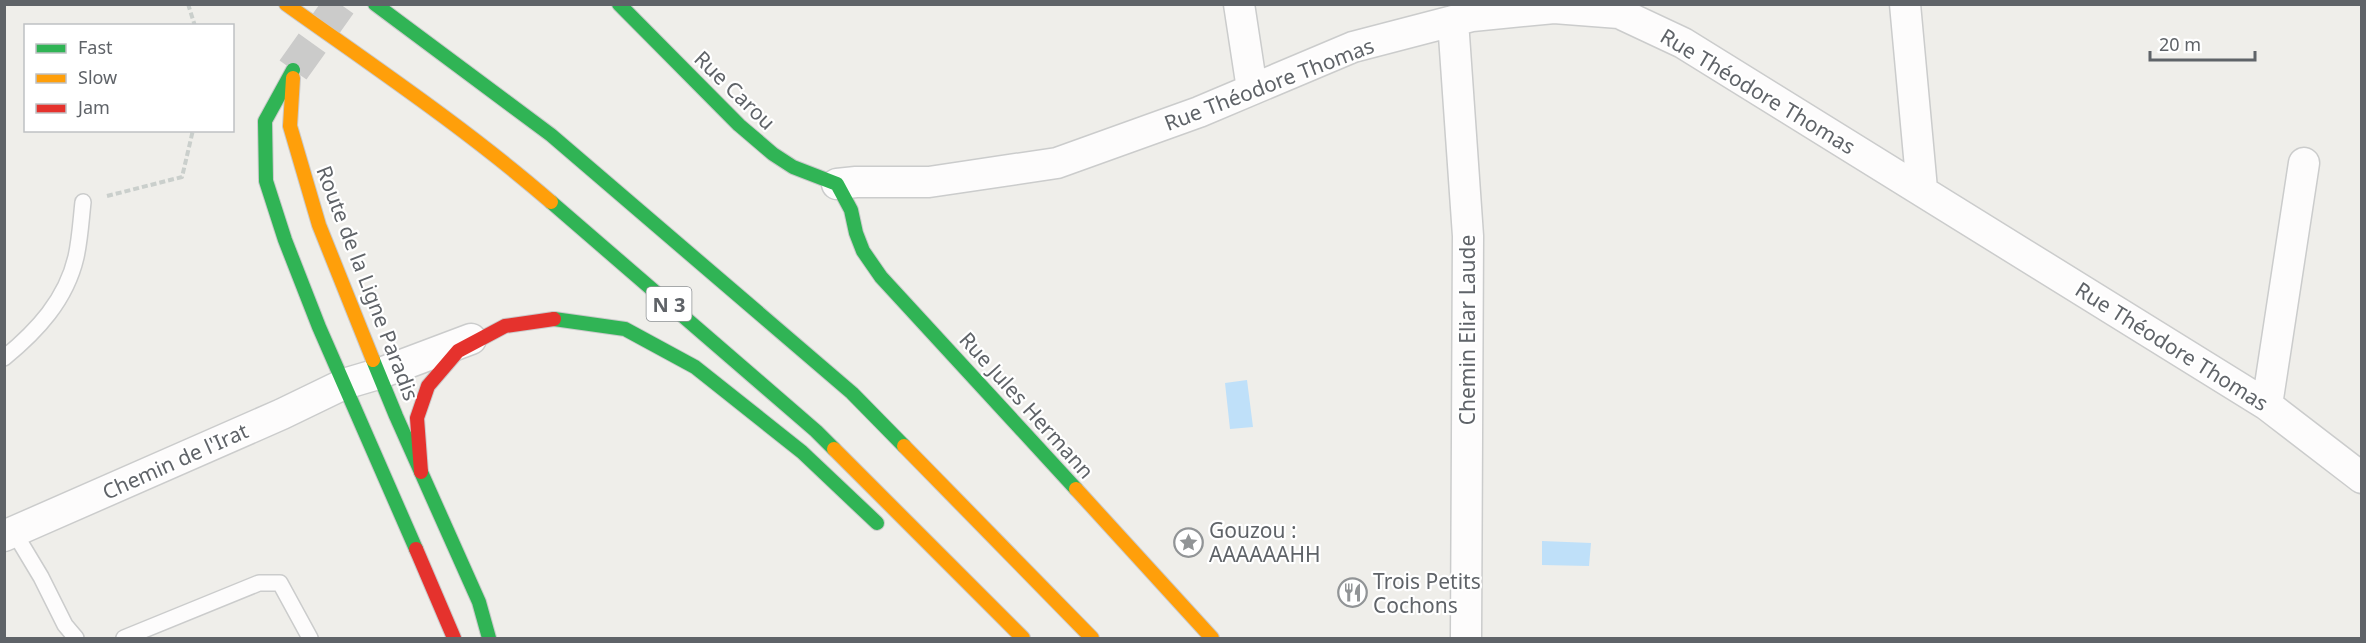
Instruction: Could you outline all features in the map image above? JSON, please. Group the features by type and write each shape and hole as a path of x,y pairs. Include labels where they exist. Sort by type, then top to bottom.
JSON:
{"main road":[{"name":"N 3","path":"286,4 409,91 529,183 816,431 1023,639"},
{"name":"N 3","path":"375,4 551,135 852,393 1092,639"},
{"name":"N 3","path":"386,4 438,49"},
{"name":"Rue Carou","path":"619,4 772,154 793,167 837,184"},
{"name":"Route de la Ligne Paradis","path":"454,639 361,383 290,126 293,70 265,121 266,181 285,240 361,383 421,472 479,602 489,639"},
{"name":"Rue Jules Hermann","path":"837,184 851,210 863,251 881,276 1212,639"},
{"name":"N 3","path":"421,472 417,418 428,386 458,351 505,326 558,318 625,329 695,367 802,452 888,533"},
{"path":"438,547 479,602"}],"street":[{"path":"1239,4 1252,89"},
{"path":"1905,4 1922,189"},
{"name":"Rue Théodore Thomas","path":"837,184 929,182 1057,163 1199,112 1353,47 1434,18 1472,16 1499,9 1554,8 1619,13 1683,43 1922,189 2267,405 2361,478"},
{"name":"Chemin Eliar Laude","path":"1434,18 1468,236 1466,639"},
{"path":"2267,405 2304,163"},
{"name":"Chemin de l'Irat","path":"9,534 282,414 505,326"}],"lane":[{"path":"4,358 32,335 57,304 75,258 83,202"},
{"path":"9,534 41,578 65,625 76,639"},
{"path":"124,639 259,583 280,583 310,639"}],"path":[{"path":"188,4 194,24"},
{"path":"83,202 182,177 193,132"}],"water":[{"path":"1247,380 1253,427 1230,429 1225,383"},
{"path":"1542,541 1591,543 1589,566 1542,565"}],"tunnel":[{"path":"293,70 340,4"}],"traffic: fast":[{"path":"375,4 551,135 852,393 904,446"},
{"path":"619,4 739,125 773,154 793,167 837,184 851,210 863,251 881,277 1076,489"},
{"path":"293,70 265,121 266,181 285,240 319,327 416,549"},
{"path":"551,202 834,449"},
{"path":"554,319 625,329 695,367 802,452 877,523"},
{"path":"373,360 479,602 489,638"}],"traffic: slow":[{"path":"286,4 454,125 551,202"},
{"path":"293,78 290,126 319,225 373,360"},
{"path":"904,446 1092,638"},
{"path":"834,449 1023,638"},
{"path":"1076,489 1212,638"}],"traffic: jam":[{"path":"421,472 417,418 428,386 458,351 505,326 554,319"},
{"path":"416,549 454,638"}],"place":[{"name":"Gouzou : AAAAAAHH","path":"1188,542"},
{"name":"Trois Petits Cochons","path":"1352,593"}]}
